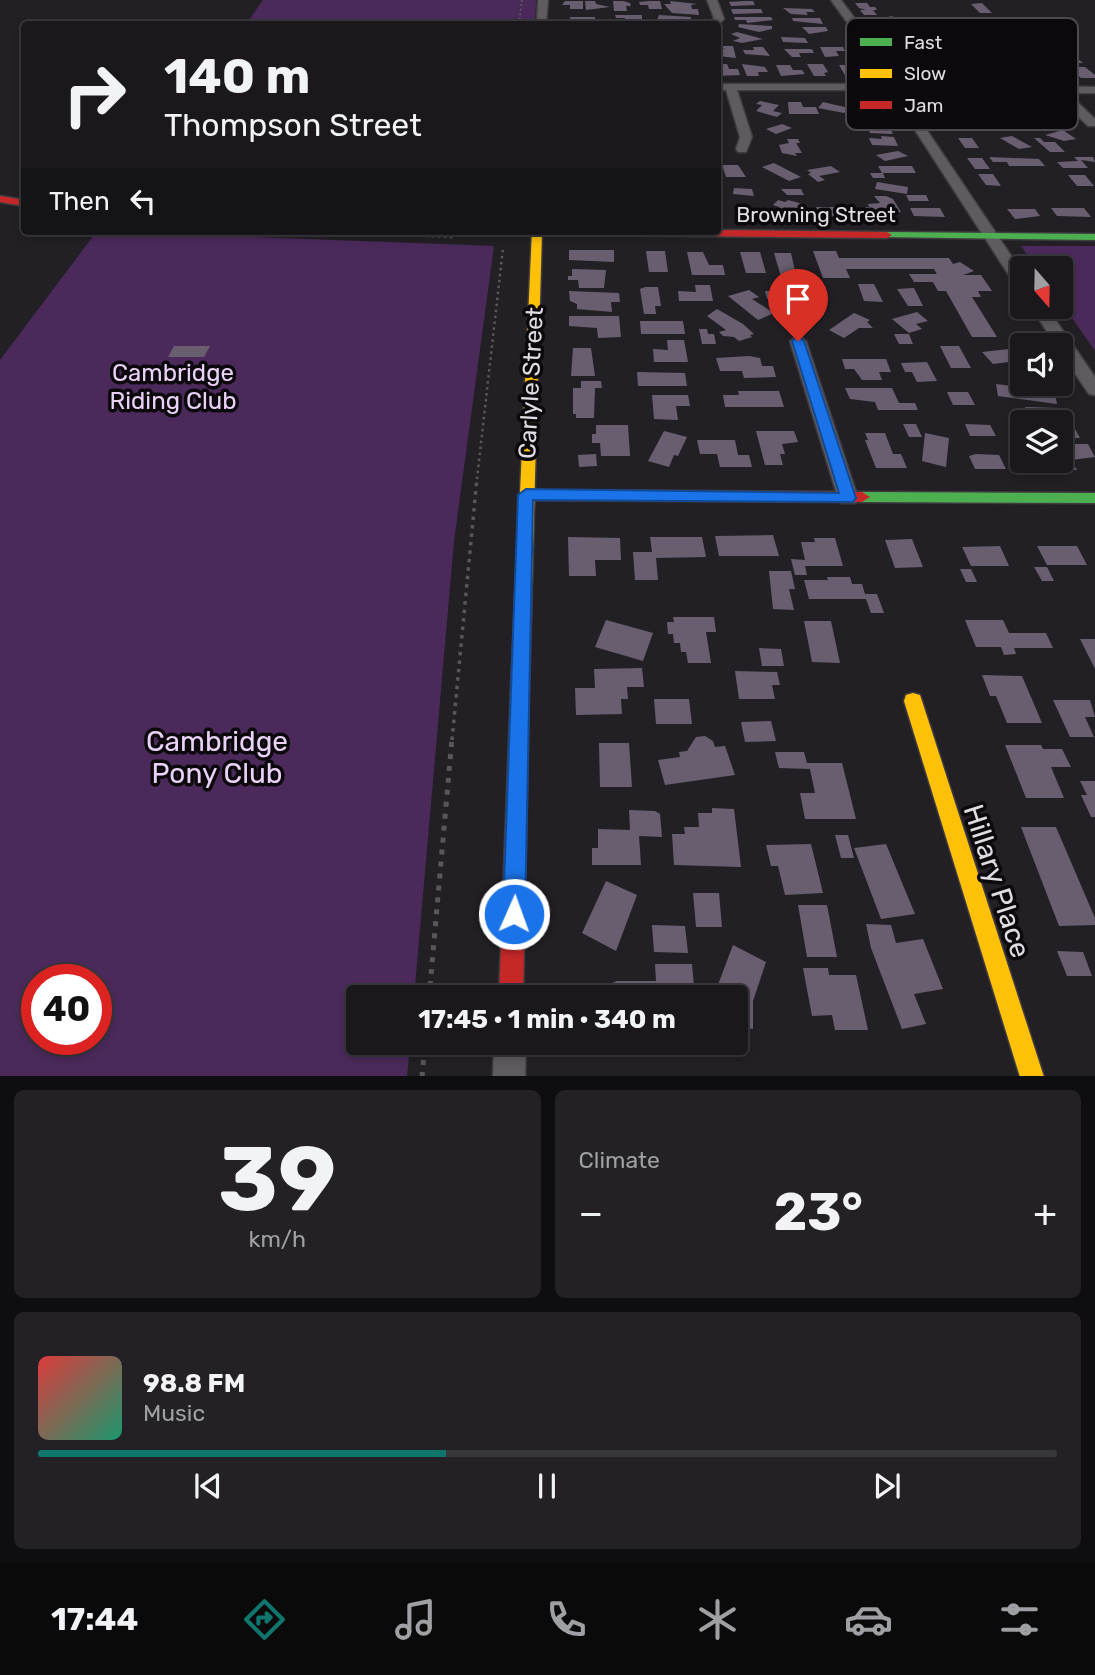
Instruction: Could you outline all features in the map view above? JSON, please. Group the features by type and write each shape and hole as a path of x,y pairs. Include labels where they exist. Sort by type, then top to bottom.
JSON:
{"street":[{"path":"542,21 543,0"},
{"path":"712,0 719,19 717,21"},
{"path":"836,0 849,18"},
{"path":"742,149 746,137 724,87 846,87"},
{"path":"1078,109 1092,123"},
{"path":"920,130 1010,265"},
{"path":"0,199 21,202"},
{"name":"Browning Street","path":"721,234 1095,237"},
{"name":"Carlyle Street","path":"511,985 537,235"},
{"path":"1047,319 1095,390"},
{"path":"798,341 848,498"},
{"path":"526,495 1095,498"},
{"name":"Hillary Place","path":"913,701 1032,1076"},
{"path":"509,1076 510,1055"}],"path":[{"path":"519,21 522,0"},
{"path":"430,985 470,539 504,239"},
{"path":"422,1076 424,1055"}],"green space":[{"path":"263,0 536,0 535,21 248,21"},
{"name":"Cambridge Pony Club","path":"94,235 203,235 494,246 454,541 415,985 346,985 346,1055 409,1055 407,1076 0,1076 0,360"},
{"path":"1021,246 1095,246 1095,351 1073,319 1073,256 1028,256"}],"building":[{"path":"565,1 583,1 583,9 570,9 570,5 562,5"},
{"path":"585,1 595,1 596,4 610,7 586,10"},
{"path":"613,1 623,1 631,6 626,6 627,11 614,11"},
{"path":"660,1 662,9 649,9 648,5 640,5 639,2"},
{"path":"670,1 697,4 691,5 692,9 698,9 699,15 672,13 664,4 671,4"},
{"path":"753,1 755,5 731,6 729,2"},
{"path":"855,3 867,3 870,7 875,7 877,10 873,10 877,15 864,15 860,10 866,10"},
{"path":"982,3 992,13 980,13 971,4"},
{"path":"783,8 812,9 815,12 806,12 808,15 791,14"},
{"path":"731,9 761,9 763,13 733,14"},
{"path":"615,15 642,15 642,21 624,21 625,18 616,18"},
{"path":"659,15 691,17 691,21 657,20"},
{"path":"570,17 595,17 596,21 571,21"},
{"path":"734,17 771,17 773,20 747,23 746,20 735,20"},
{"path":"792,18 820,18 823,24 793,21"},
{"path":"739,24 772,26 772,29 759,32 738,27"},
{"path":"802,27 826,27 828,31 809,34"},
{"path":"737,32 763,39 742,43 733,41 740,38 731,34"},
{"path":"781,37 805,38 808,43 783,42"},
{"path":"722,46 733,46 736,58 721,56 721,49 724,49"},
{"path":"753,47 763,47 770,56 745,54 743,50 754,50"},
{"path":"820,47 843,47 845,51 836,51 839,56 825,57"},
{"path":"784,49 812,49 814,53 799,53 801,57 792,57"},
{"path":"721,64 727,64 729,69 738,69 740,75 721,76"},
{"path":"742,64 765,67 768,72 758,72 759,76 747,76"},
{"path":"807,64 823,64 828,72 824,73 826,76 814,76"},
{"path":"776,65 790,65 793,70 802,70 805,74 781,76"},
{"path":"839,65 846,65 846,77"},
{"path":"1078,67 1085,67 1095,75 1095,78 1081,78 1078,75"},
{"path":"760,101 779,105 773,111 782,113 777,117 756,111 762,105 756,104"},
{"path":"788,102 801,102 803,107 816,107 819,114 789,114"},
{"path":"823,102 846,107 846,111 844,113 818,108"},
{"path":"782,124 792,128 776,134 766,129"},
{"path":"869,130 891,130 893,134 870,133"},
{"path":"1063,130 1076,139 1064,141 1045,135"},
{"path":"881,136 894,137 898,146 872,145 869,138 882,139"},
{"path":"1012,136 1032,147 1019,149 1000,138"},
{"path":"958,138 972,138 979,148 965,148"},
{"path":"1034,138 1055,142 1065,152 1050,152"},
{"path":"787,139 798,139 800,143 796,143 802,153 795,153 797,156 782,153 779,145 789,143"},
{"path":"898,151 908,156 885,161 876,155"},
{"path":"989,157 1039,159 1045,166 1009,166 1007,162 993,162"},
{"path":"1074,157 1093,157 1095,162 1081,160 1088,168 1063,168 1057,162 1078,161"},
{"path":"967,158 982,158 990,169 975,169"},
{"path":"774,163 801,177 789,181 762,167"},
{"path":"722,165 738,165 746,177 726,177"},
{"path":"831,166 840,172 819,176 825,180 818,182 808,174 811,173 807,170"},
{"path":"878,166 912,166 916,173 883,173 885,178 873,178 870,173 882,173"},
{"path":"978,174 993,174 1001,186 986,185"},
{"path":"1068,175 1085,175 1094,186 1077,186"},
{"path":"877,182 908,187 907,194 875,189"},
{"path":"734,188 752,189 754,196 733,194"},
{"path":"781,189 801,189 804,195 787,195"},
{"path":"906,195 926,195 929,201 909,201"},
{"path":"874,196 893,199 901,212 869,213 866,207 869,207 868,204 880,203"},
{"path":"778,200 803,204 791,216 785,216 774,213 779,207 773,205"},
{"path":"816,207 843,207 846,215 821,218"},
{"path":"910,208 940,208 945,217 914,216"},
{"path":"1051,208 1084,208 1091,217 1057,216"},
{"path":"737,209 767,209 770,217 739,216"},
{"path":"1007,209 1035,209 1040,216 1015,219"},
{"path":"569,250 614,250 614,262 569,260"},
{"path":"646,251 665,251 668,272 649,272"},
{"path":"813,251 836,251 839,258 949,258 953,264 960,262 974,271 963,275 981,275 992,291 978,291 981,297 972,297 997,337 972,337 946,291 938,291 933,282 914,282 909,274 937,274 934,269 846,269 850,278 823,278"},
{"path":"687,252 703,252 709,265 723,265 725,275 692,275"},
{"path":"740,252 760,252 766,273 746,273"},
{"path":"774,253 791,253 795,271 806,271 809,280 782,280"},
{"path":"572,269 606,270 604,288 579,288 578,280 568,280 568,276 572,276"},
{"path":"858,284 874,284 883,302 864,301"},
{"path":"695,285 710,285 713,301 679,301 678,291 696,292"},
{"path":"658,287 661,306 655,306 656,314 644,314 640,289"},
{"path":"914,288 923,306 908,306 897,289"},
{"path":"749,290 759,297 752,299 774,313 758,320 728,296"},
{"path":"569,291 619,293 620,302 611,302 612,312 577,309 577,304 570,301"},
{"path":"765,291 779,291 781,299 767,299"},
{"path":"798,293 819,298 819,306 824,307 824,315 808,315 808,320 793,318 794,306 798,306"},
{"path":"717,309 743,324 754,334 750,335 752,337 739,341 734,337 723,336 719,332 726,330 707,316"},
{"path":"917,312 928,321 916,324 922,329 909,333 892,319"},
{"path":"854,313 870,320 867,322 873,328 859,328 844,338 829,330"},
{"path":"569,316 619,316 621,337 598,338 597,328 569,326"},
{"path":"640,321 683,321 685,334 641,334"},
{"path":"699,329 707,329 708,334 714,334 716,344 702,344"},
{"path":"894,334 909,334 913,344 899,344"},
{"path":"667,340 684,340 688,362 654,362 653,349 668,350"},
{"path":"174,346 210,346 204,357 168,357"},
{"path":"940,346 959,346 971,368 951,368"},
{"path":"573,348 591,348 595,376 571,376"},
{"path":"1010,349 1010,363 993,364 982,352"},
{"path":"716,358 760,358 762,366 773,366 776,377 744,378 742,371 720,371"},
{"path":"842,359 886,359 891,372 879,372 882,380 862,380 854,369 845,369"},
{"path":"927,362 937,381 917,382 912,372 905,372 901,363"},
{"path":"637,372 685,373 687,386 638,386"},
{"path":"581,381 601,381 602,388 595,388 594,418 576,418 576,414 573,414 573,388 581,388"},
{"path":"996,384 1010,386 1010,396 1055,396 1057,404 998,396"},
{"path":"845,388 892,388 899,403 915,403 918,410 878,410 875,402 850,399"},
{"path":"738,391 779,391 784,407 725,407 723,395 739,395"},
{"path":"947,392 968,392 975,405 953,405"},
{"path":"652,395 688,395 690,406 676,406 678,420 654,419"},
{"path":"1025,407 1060,410 1027,410"},
{"path":"903,424 916,424 922,437 909,437"},
{"path":"965,424 990,425 996,436 970,436"},
{"path":"596,425 628,425 630,456 601,456 600,443 592,443"},
{"path":"1073,425 1080,438 1073,438"},
{"path":"664,431 687,437 669,467 648,461"},
{"path":"756,431 794,431 798,442 782,444 785,454 780,454 783,465 765,465"},
{"path":"865,433 885,433 893,454 901,454 907,468 876,468"},
{"path":"925,433 949,438 946,467 922,461"},
{"path":"697,440 735,440 738,455 749,455 752,467 720,467 717,454 700,454"},
{"path":"1073,444 1088,444 1095,457 1073,460"},
{"path":"596,454 597,466 579,467 578,455"},
{"path":"999,455 1006,469 975,469 969,456"},
{"path":"773,535 779,556 719,556 715,536"},
{"path":"568,537 620,538 621,560 595,560 596,576 569,576"},
{"path":"650,537 702,537 706,557 656,558 658,580 635,580 633,552 652,552"},
{"path":"814,538 835,538 843,566 805,566 807,575 795,575 791,559 805,560 801,542 815,542"},
{"path":"912,539 923,567 895,568 885,540"},
{"path":"1000,546 1009,566 971,566 962,547"},
{"path":"1037,546 1077,546 1087,565 1047,565"},
{"path":"1034,567 1047,567 1054,581 1042,581"},
{"path":"960,569 971,569 977,582 966,582"},
{"path":"769,571 791,571 795,589 789,589 794,610 773,609"},
{"path":"827,577 850,577 852,584 862,584 865,594 877,594 884,613 871,613 866,599 809,599 804,580 828,580"},
{"path":"673,617 714,617 716,632 706,632 711,663 688,663 686,652 681,652 680,643 674,643 673,634 668,634 667,622 674,622"},
{"path":"606,620 653,633 643,661 595,647"},
{"path":"965,620 1003,620 1009,633 1046,633 1053,648 1014,648 1016,654 1004,655 1001,647 976,647"},
{"path":"804,621 831,621 840,663 812,662"},
{"path":"1080,639 1095,639 1095,669"},
{"path":"759,648 781,649 784,666 762,666"},
{"path":"642,668 644,687 627,687 628,699 621,699 622,714 576,715 575,688 595,688 594,669"},
{"path":"735,671 777,672 780,685 772,685 775,699 739,699"},
{"path":"982,675 1022,676 1042,723 1007,723 996,696 990,696"},
{"path":"654,699 689,699 692,724 656,724"},
{"path":"1053,700 1090,700 1095,717 1085,717 1094,737 1070,737"},
{"path":"771,721 776,741 745,742 741,722"},
{"path":"705,736 713,741 715,747 725,746 735,775 665,785 658,760 680,757 679,752 687,751 696,737"},
{"path":"599,743 629,743 632,787 600,787"},
{"path":"1005,745 1041,745 1043,749 1062,749 1071,767 1051,767 1064,798 1026,798"},
{"path":"775,752 804,752 807,763 842,763 856,819 805,819 800,793 815,793 810,769 779,768"},
{"path":"1080,781 1095,781 1095,817 1091,817 1081,795 1087,795"},
{"path":"712,808 734,809 741,867 674,865 672,834 685,834 684,827 699,827 698,813 712,813"},
{"path":"629,810 655,811 660,814 662,837 639,836 641,865 592,865 592,848 598,848 598,829 630,830"},
{"path":"1021,827 1056,827 1095,918 1095,925 1059,926"},
{"path":"835,835 848,835 854,858 841,858"},
{"path":"811,844 823,893 785,895 778,866 771,866 766,845"},
{"path":"886,844 915,914 881,919 854,848"},
{"path":"606,881 637,895 616,951 582,933"},
{"path":"693,893 719,893 722,927 696,927"},
{"path":"798,905 827,905 837,957 807,957"},
{"path":"866,924 891,925 896,943 923,939 943,989 914,994 926,1024 902,1029 871,948"},
{"path":"652,925 685,926 688,953 654,952"},
{"path":"733,945 766,962 753,1001 753,1029 748,1028 748,985 718,985"},
{"path":"1057,951 1083,952 1092,976 1067,976"},
{"path":"655,964 692,964 694,985 607,985 617,981 656,981"},
{"path":"803,968 828,968 829,975 856,975 868,1030 835,1030 832,1015 812,1016"}],"traffic: fast":[{"path":"887,235 1095,237"},
{"path":"862,497 1095,498"}],"traffic: slow":[{"path":"520,689 537,235"},
{"path":"913,701 1032,1076"}],"traffic: jam":[{"path":"0,199 21,202"},
{"path":"721,233 887,235"},
{"path":"526,495 862,497"},
{"path":"511,985 520,689"}],"route":[{"path":"514,914 526,495 848,498 798,341"}],"park label":[{"name":"Cambridge Riding Club","path":"173,387"}]}
